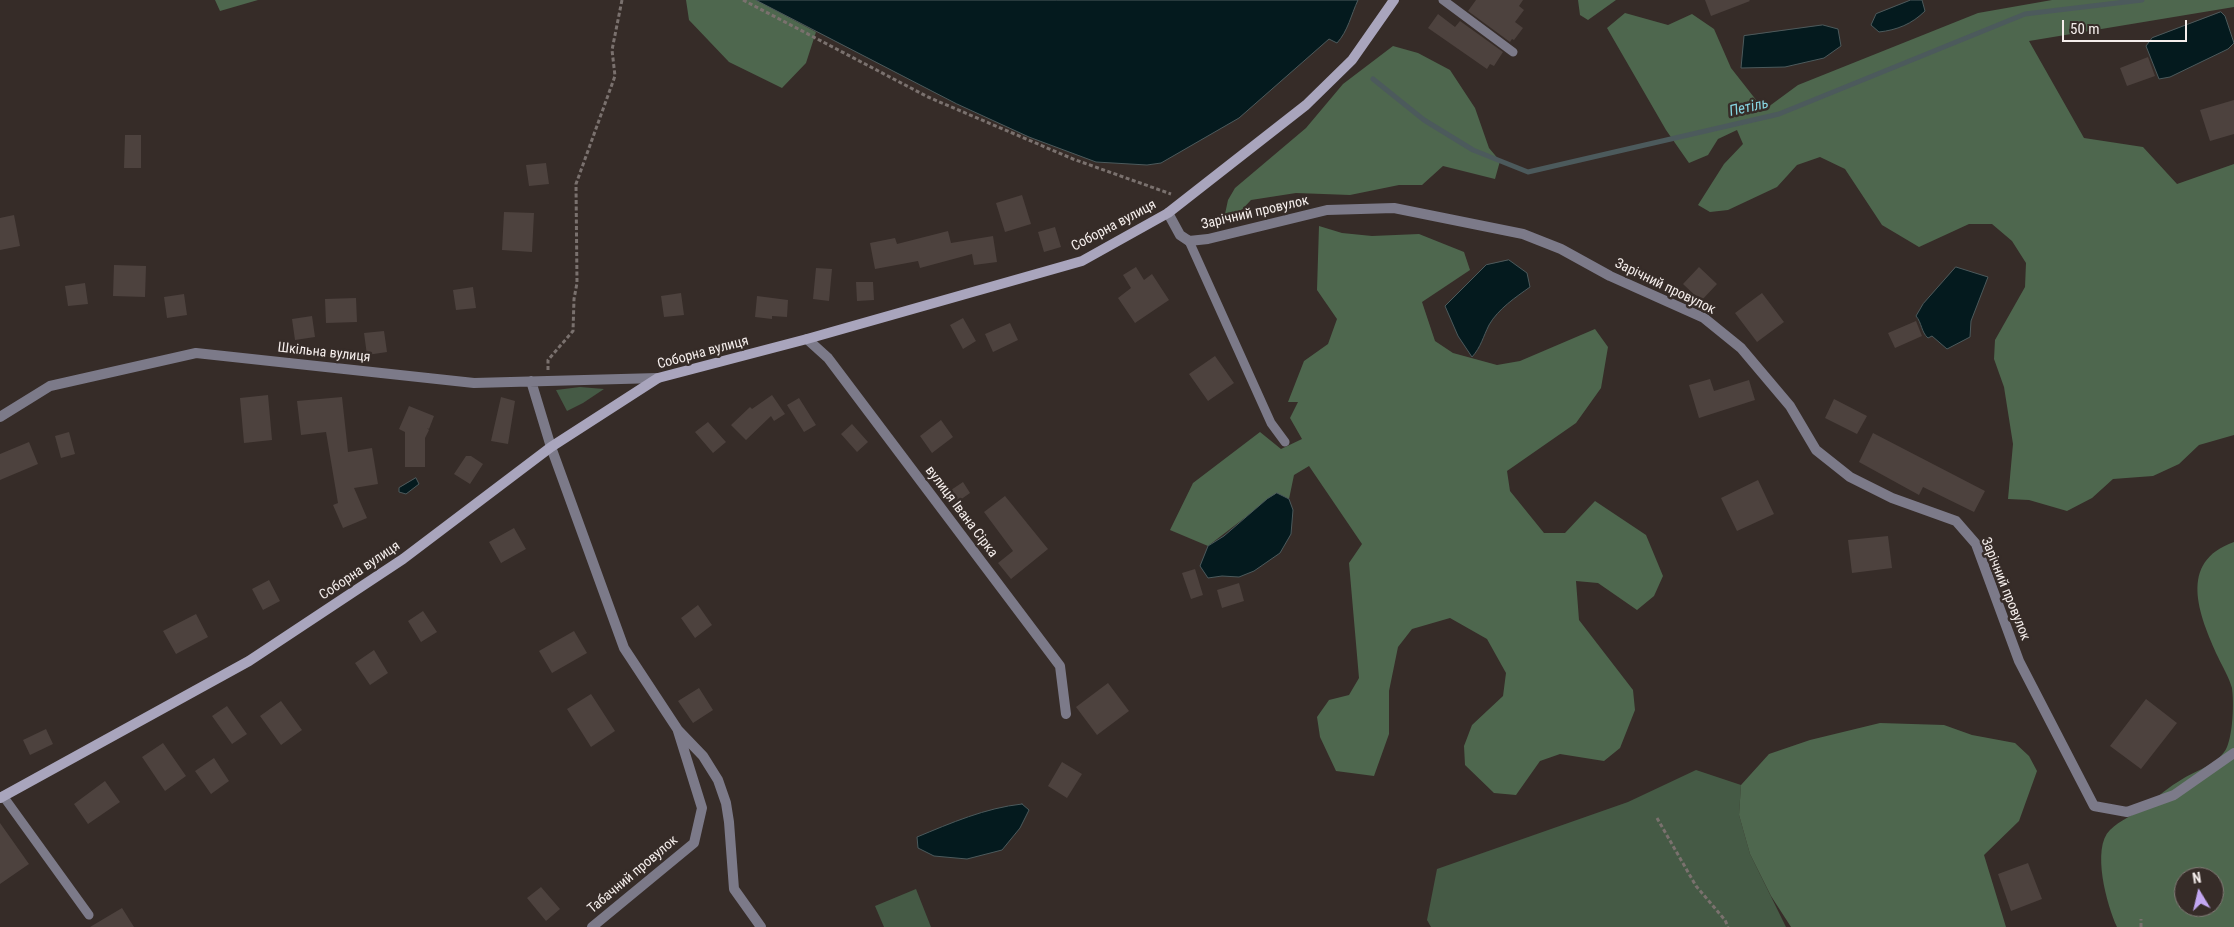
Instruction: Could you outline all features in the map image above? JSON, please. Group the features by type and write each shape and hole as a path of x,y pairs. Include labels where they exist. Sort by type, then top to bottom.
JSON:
{"street":[{"name":"Соборна вулиця","path":"2,797 248,661 403,560 552,447 658,378 807,339 1082,261 1168,213 1306,105 1352,60 1394,0"},
{"name":"Зарічний провулок","path":"1168,213 1180,235 1189,241 1208,239 1327,210 1394,208 1522,234 1561,249 1610,276 1704,318 1741,348 1790,406 1816,450 1850,477 1892,498 1956,521 1976,544 2019,661 2094,806 2127,812 2174,795 2234,753"},
{"name":"вулиця Івана Сірка","path":"807,339 828,358 1060,666 1066,714"},
{"name":"Шкільна вулиця","path":"0,416 50,386 196,353 474,383 658,378"},
{"path":"532,381 552,447 624,648 678,730 703,756 718,780 726,803 729,822 734,888 762,927"},
{"name":"Табачний провулок","path":"592,927 694,843 702,808 678,730"}],"lane":[{"path":"1443,0 1513,52"},
{"path":"1189,241 1271,423 1285,442"},
{"path":"2,797 89,915"}],"path":[{"path":"548,381 548,360 573,331 574,299 577,283 576,184 615,76 612,50 622,0"},
{"path":"743,0 928,96 1073,159 1186,200"},
{"path":"1657,818 1696,886 1726,920 1728,927"},
{"path":"2141,919 2141,927"}],"green space":[{"path":"215,0 258,0 220,11"},
{"path":"686,0 756,0 816,32 806,63 782,88 729,62 689,20"},
{"path":"1578,0 1616,0 1588,20 1580,15"},
{"path":"2052,0 2234,0 2234,7 2029,41 2084,138 2143,147 2177,184 2234,164 2234,435 2199,445 2179,464 2153,476 2113,479 2092,498 2067,511 2029,500 2008,499 2013,444 2004,387 1994,359 1995,340 2025,287 2026,263 2012,241 1992,224 1969,224 1919,247 1882,225 1845,169 1820,157 1797,165 1777,187 1728,210 1710,212 1698,205 1724,164 1743,144 1737,130 1718,139 1708,155 1689,163 1666,130 1607,28 1625,13 1668,25 1692,14 1714,29 1731,68 1764,110 1798,85 1978,13"},
{"path":"1393,46 1418,53 1450,70 1475,108 1489,148 1500,161 1495,179 1443,166 1422,185 1399,185 1350,195 1296,193 1251,200 1234,218 1225,214 1228,200 1235,188 1306,128 1343,84"},
{"path":"1319,226 1342,233 1372,236 1419,234 1464,252 1470,270 1422,302 1435,341 1453,353 1497,365 1520,361 1595,329 1608,347 1601,388 1576,423 1507,471 1510,491 1544,533 1565,533 1595,501 1646,535 1663,576 1654,596 1637,610 1598,583 1576,581 1579,620 1633,690 1635,710 1620,748 1604,761 1560,754 1540,761 1516,795 1494,793 1465,765 1464,746 1472,725 1503,696 1506,673 1487,639 1450,618 1412,629 1398,647 1389,691 1389,734 1374,776 1336,771 1320,737 1317,717 1329,700 1349,695 1359,678 1349,563 1362,544 1309,466 1294,475 1289,499 1277,493 1208,546 1170,530 1193,483 1260,432 1281,449 1302,439 1290,418 1298,402 1288,402 1304,361 1328,344 1337,319 1317,290"},
{"path":"580,387 604,389 567,411 556,390"},
{"path":"2234,542 2234,927 2117,927 2105,892 2101,863 2104,838 2118,823 2145,807 2184,778 2214,762 2224,753 2231,734 2233,718 2232,688 2204,624 2200,607 2199,576 2205,563 2216,551"},
{"path":"1880,723 1944,725 1972,735 2015,743 2029,756 2037,771 2019,821 1984,855 2006,927 1791,927 1771,896 1750,854 1739,815 1741,785 1769,754 1810,740"},
{"path":"1696,770 1741,785 1739,815 1750,854 1786,927 1431,927 1427,920 1437,869 1628,802"},
{"path":"916,889 931,927 884,927 875,906"}],"water":[{"path":"756,0 1358,0 1347,28 1337,43 1329,39 1239,118 1161,163 1147,165 1096,162 1029,137 957,104"},
{"path":"1911,0 1922,0 1925,11 1909,23 1892,30 1879,32 1871,25 1876,14"},
{"path":"2221,12 2225,16 2234,43 2228,49 2170,77 2159,79 2146,46 2152,38"},
{"path":"1823,25 1838,29 1841,46 1824,58 1785,67 1741,68 1744,36"},
{"path":"1509,260 1527,273 1530,287 1497,314 1472,357 1458,336 1445,306 1486,265"},
{"path":"1956,267 1988,277 1971,321 1970,337 1947,349 1932,336 1928,338 1926,336 1916,316 1923,304"},
{"path":"416,478 419,484 406,494 399,492 399,488"},
{"path":"1277,493 1289,499 1293,510 1291,534 1280,553 1254,571 1239,577 1222,576 1208,578 1200,566 1208,546 1224,536 1267,499"},
{"path":"1022,804 1029,810 1020,828 1002,850 967,859 934,856 918,848 917,837 955,821 995,809"}],"building":[{"path":"1476,0 1523,0 1519,6 1524,10 1515,22 1523,28 1514,40 1512,39 1510,42 1468,11"},
{"path":"1705,0 1749,0 1750,1 1711,16"},
{"path":"1438,14 1455,27 1460,21 1503,52 1494,66 1490,64 1487,69 1428,28"},
{"path":"2148,57 2155,76 2127,86 2120,68"},
{"path":"2234,100 2234,134 2210,141 2200,110"},
{"path":"125,135 141,135 141,168 124,168"},
{"path":"546,163 549,184 529,186 526,165"},
{"path":"1022,195 1031,224 1005,232 996,203"},
{"path":"504,212 534,213 532,252 502,250"},
{"path":"14,215 20,246 0,250 0,218"},
{"path":"1055,227 1061,247 1044,252 1038,232"},
{"path":"948,231 951,243 993,236 997,262 974,265 972,254 920,268 918,261 875,269 870,243 895,238 897,244"},
{"path":"114,265 146,266 145,297 113,296"},
{"path":"1136,267 1144,280 1152,274 1169,300 1135,323 1118,298 1131,288 1123,275"},
{"path":"1699,267 1717,284 1701,301 1683,284"},
{"path":"816,268 832,269 829,301 813,299"},
{"path":"856,282 873,282 874,300 857,301"},
{"path":"85,283 88,304 68,306 65,286"},
{"path":"473,287 476,308 456,310 453,290"},
{"path":"681,293 684,315 664,317 661,296"},
{"path":"1762,293 1784,322 1757,342 1735,313"},
{"path":"184,294 187,315 167,318 164,297"},
{"path":"757,296 788,300 787,317 772,316 772,319 755,317"},
{"path":"356,298 357,322 326,323 325,299"},
{"path":"312,316 315,337 295,340 292,319"},
{"path":"963,318 976,341 963,349 950,325"},
{"path":"1916,321 1922,336 1895,348 1888,333"},
{"path":"1010,323 1018,340 993,352 985,334"},
{"path":"384,331 387,352 367,355 364,333"},
{"path":"1215,356 1234,383 1208,401 1189,374"},
{"path":"1710,379 1714,391 1749,380 1755,400 1699,418 1689,385"},
{"path":"268,395 272,440 244,443 240,398"},
{"path":"772,395 785,414 774,421 771,416 746,440 731,425 750,407 752,409"},
{"path":"342,397 348,452 372,448 378,484 354,488 367,518 343,528 333,505 338,503 326,432 301,435 297,401"},
{"path":"501,397 515,401 508,444 491,441"},
{"path":"799,398 816,425 804,432 787,405"},
{"path":"1834,399 1867,416 1857,434 1825,418"},
{"path":"409,406 434,416 429,429 427,428 429,430 425,438 425,467 405,467 405,432 399,429"},
{"path":"941,420 953,437 932,453 920,436"},
{"path":"708,422 726,442 713,453 695,432"},
{"path":"852,424 868,442 857,452 841,434"},
{"path":"69,432 75,454 61,458 55,436"},
{"path":"1873,433 1985,491 1974,512 1923,487 1919,495 1859,462"},
{"path":"29,442 38,464 0,480 0,454"},
{"path":"466,456 471,456 483,464 470,484 454,474"},
{"path":"1758,480 1774,514 1737,531 1721,498"},
{"path":"963,482 970,493 953,505 945,494"},
{"path":"1005,496 1048,549 1011,579 998,563 1013,551 984,512"},
{"path":"514,528 526,549 501,563 489,542"},
{"path":"1888,536 1892,568 1852,573 1848,540"},
{"path":"1195,569 1203,595 1191,599 1182,573"},
{"path":"269,580 280,601 263,610 252,589"},
{"path":"1239,583 1244,601 1222,608 1217,590"},
{"path":"698,605 712,625 695,638 681,618"},
{"path":"423,611 437,632 421,642 408,621"},
{"path":"196,614 208,637 176,654 163,631"},
{"path":"574,631 587,653 552,673 539,651"},
{"path":"374,650 388,673 370,685 355,663"},
{"path":"1108,683 1129,711 1097,735 1076,707"},
{"path":"699,688 713,710 693,723 678,701"},
{"path":"591,694 615,731 591,747 567,709"},
{"path":"2146,699 2177,723 2141,769 2110,746"},
{"path":"281,701 302,730 281,745 260,716"},
{"path":"227,706 247,734 232,744 212,716"},
{"path":"46,729 53,744 30,755 23,740"},
{"path":"163,743 186,776 165,791 142,757"},
{"path":"214,758 229,781 211,794 195,771"},
{"path":"1062,762 1082,774 1067,798 1048,786"},
{"path":"105,781 120,802 88,824 74,804"},
{"path":"0,823 29,864 0,884"},
{"path":"2028,863 2042,899 2011,911 1998,874"},
{"path":"541,887 560,909 546,921 527,898"},
{"path":"122,908 134,927 90,927"}],"waterway":[{"name":"Петіль","path":"1373,79 1424,120 1473,150 1528,172 1779,114 2025,14 2142,0"}]}
